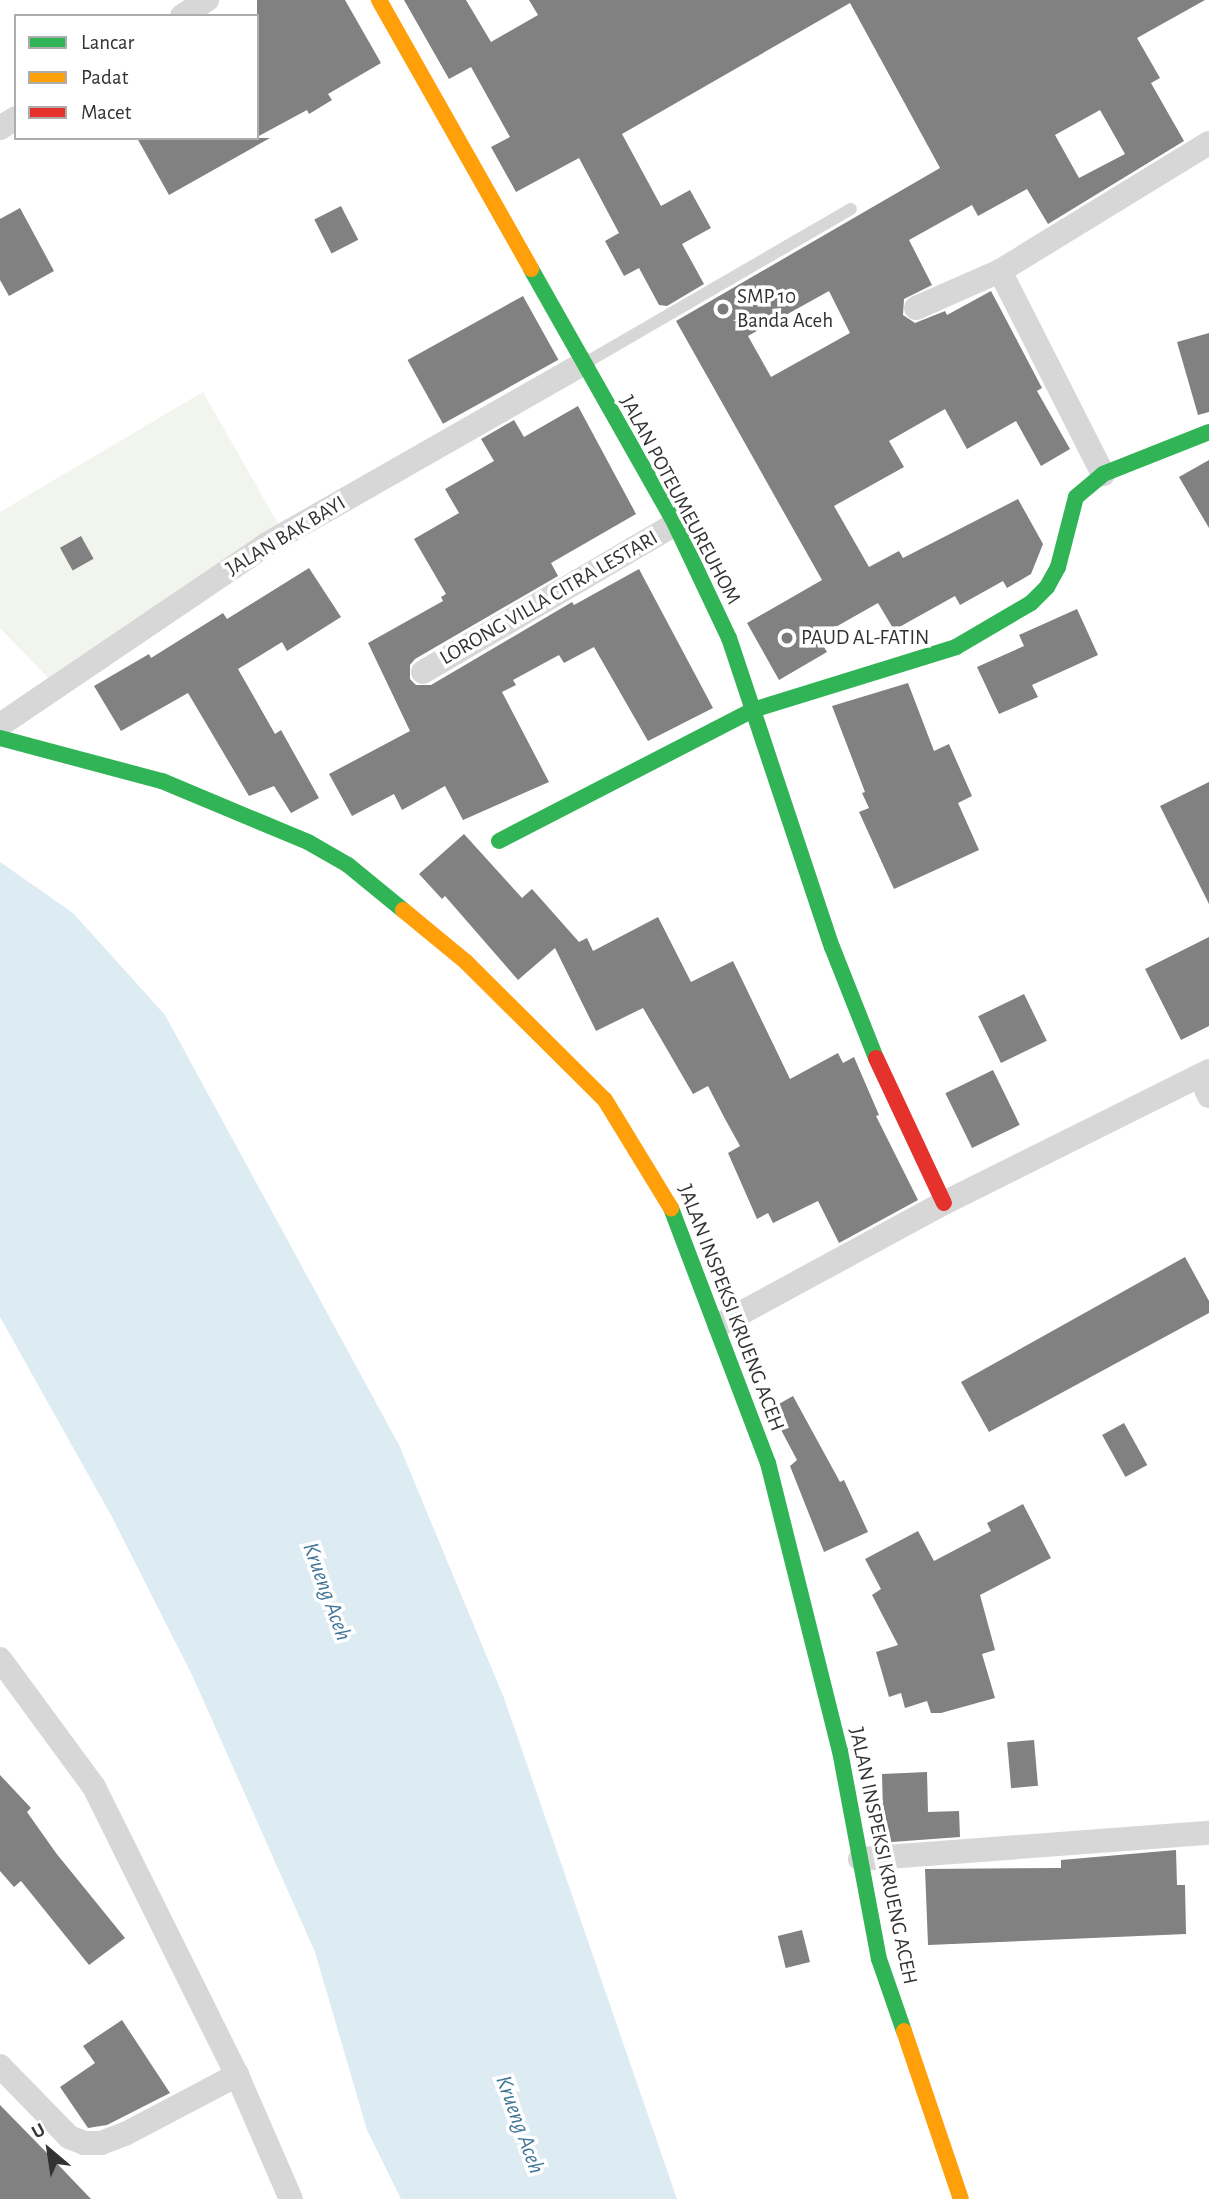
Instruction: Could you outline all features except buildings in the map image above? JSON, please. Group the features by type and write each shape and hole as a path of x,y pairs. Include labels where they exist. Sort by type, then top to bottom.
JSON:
{"street":[{"path":"185,14 208,0"},
{"name":"JALAN POTEUMEUREUHOM","path":"379,0 674,524 729,638 832,947 883,1077 944,1203"},
{"path":"916,308 1000,271 1209,143"},
{"path":"1000,271 1103,474"},
{"name":"JALAN BAK BAYI","path":"0,724 267,544 583,364"},
{"path":"499,841 753,710 956,647 1031,603 1047,587 1058,567 1076,497 1103,474 1209,432"},
{"name":"LORONG VILLA CITRA LESTARI","path":"423,672 674,524"},
{"name":"JALAN INSPEKSI KRUENG ACEH","path":"0,738 162,781 308,842 382,889 466,962 605,1100 666,1194 719,1325 768,1463 840,1751 879,1959 961,2199"},
{"path":"719,1325 944,1203 1206,1081"},
{"path":"0,1659 94,1787 237,2075 291,2199"},
{"path":"860,1859 1209,1833"},
{"path":"0,2066 69,2137 84,2143 101,2143 125,2134 237,2075"}],"lane":[{"path":"583,364 851,209"}],"shaded area":[{"path":"203,392 281,529 51,681 0,628 0,512"}],"water":[{"name":"Krueng Aceh","path":"0,862 73,913 165,1015 399,1445 504,1698 677,2199 401,2199 367,2130 315,1952 193,1677 112,1517 0,1317"}],"traffic: fast":[{"path":"531,269 675,524 729,638 832,947 876,1058"},
{"path":"499,841 753,710 956,647 1031,603 1047,587 1058,567 1076,497 1103,474 1209,432"},
{"path":"0,738 162,781 308,842 348,865 403,910"},
{"path":"671,1208 768,1463 840,1751 879,1959 904,2031"}],"traffic: slow":[{"path":"379,0 531,269"},
{"path":"403,910 466,962 605,1100 671,1208"},
{"path":"904,2031 961,2199"}],"traffic: jam":[{"path":"876,1058 944,1203"}],"place":[{"name":"SMP 10 Banda Aceh","path":"723,309"},
{"name":"PAUD AL-FATIN","path":"787,638"}]}
